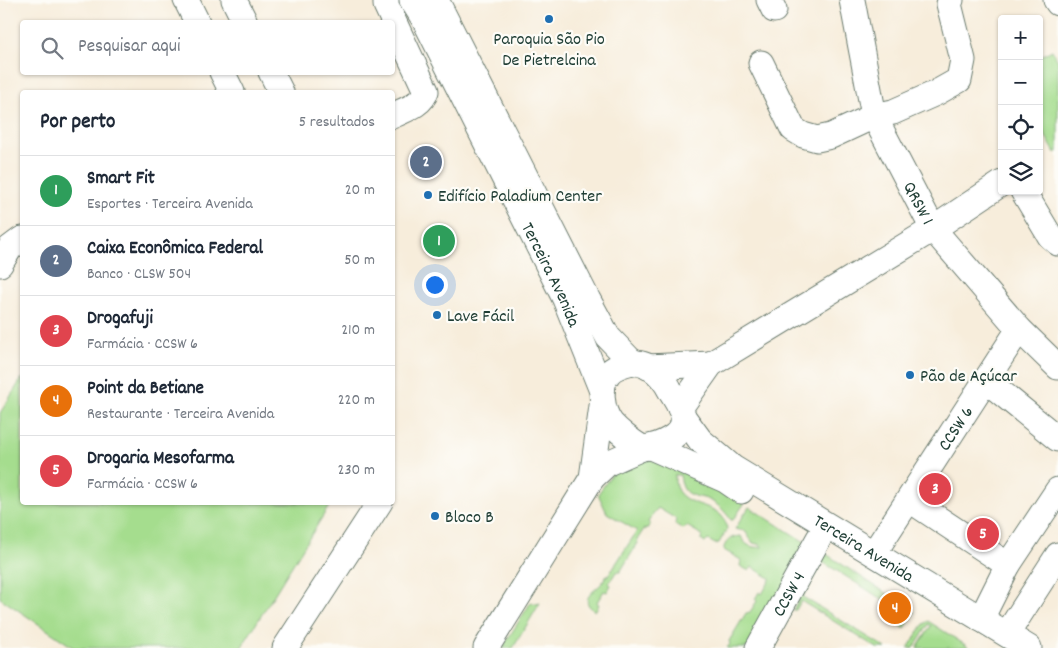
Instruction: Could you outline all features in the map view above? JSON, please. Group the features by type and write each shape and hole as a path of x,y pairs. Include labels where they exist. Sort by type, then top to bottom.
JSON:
{"street":[{"path":"186,0 196,20"},
{"path":"234,0 244,20"},
{"path":"386,0 386,5 393,20"},
{"name":"Terceira Avenida","path":"412,0 424,19 565,299 602,398"},
{"name":"Terceira Avenida","path":"436,0 608,336 640,364"},
{"name":"QRSW 1","path":"852,0 874,116 933,229 1019,329 1058,367"},
{"path":"761,63 793,129 803,135 817,139 831,136 874,116 893,112 936,93 959,80 963,60 949,4 951,0"},
{"path":"395,24 426,91 424,98 418,103 395,114"},
{"path":"224,75 231,90"},
{"path":"273,75 281,90"},
{"path":"486,648 592,478 608,463 671,439 680,430 682,413 711,364 933,229 998,186"},
{"path":"1025,195 1050,236 1058,242"},
{"path":"0,264 10,248 20,240"},
{"name":"CCSW 6","path":"874,553 1019,329"},
{"path":"640,364 665,381 682,413"},
{"path":"592,478 602,398 607,375 620,366 640,364 711,364"},
{"path":"987,381 1058,439"},
{"path":"602,398 610,422 624,436 648,448"},
{"name":"Terceira Avenida","path":"682,413 700,440 733,468 981,618 1001,641"},
{"name":"Terceira Avenida","path":"648,448 725,480 818,538 1001,641 1029,648"},
{"path":"981,618 1008,565 1058,490"},
{"path":"910,500 1008,565"},
{"path":"285,648 378,505"},
{"name":"CCSW 4","path":"758,648 818,538"},
{"path":"1001,641 1058,555"}],"green space":[{"path":"1052,50 1058,61 1058,152 1055,153 1043,131 1043,55"},
{"path":"20,381 20,505 330,505 241,648 74,648 0,598 0,413"},
{"path":"642,456 721,488 744,504 733,520 731,520 714,503 685,491 680,475 675,475 676,487 681,495 689,501 717,512 724,519 727,529 719,543 715,544 708,540 705,543 701,540 702,535 687,526 683,529 675,524 676,519 658,508 648,522 650,524 646,530 644,529 637,540 638,543 620,572 616,572 609,583 611,585 607,592 604,591 597,602 599,605 595,611 588,604 588,598 601,584 606,575 608,576 637,531 607,513 598,494 614,471"},
{"path":"749,507 808,544 749,648 727,648 730,644 729,641 746,613 750,612 757,601 755,599 759,592 762,594 770,580 770,578 752,567 749,571 740,566 741,560 724,550 728,540 741,536 749,546 762,547 753,543 745,531 735,529"},
{"path":"823,552 915,612 905,628 901,625 907,615 834,569 822,562 817,572 813,572"},
{"path":"807,584 809,585 803,597 886,648 877,648 801,601 796,610 793,610"},
{"path":"531,602 540,603 513,648 502,648"},
{"path":"928,621 968,648 917,648 931,626 929,624 914,648 908,648 923,625"}],"place":[{"name":"Paroquia São Pio De Pietrelcina","path":"549,19"},
{"name":"Caixa Econômica Federal","path":"426,162"},
{"name":"Edifício Paladium Center","path":"428,195"},
{"name":"Smart Fit","path":"439,241"},
{"name":"Lave Fácil","path":"437,315"},
{"name":"Pão de Açúcar","path":"910,375"},
{"name":"Drogafuji","path":"935,489"},
{"name":"Bloco B","path":"435,516"},
{"name":"Drogaria Mesofarma","path":"983,534"},
{"name":"Point da Betiane","path":"895,608"}]}
